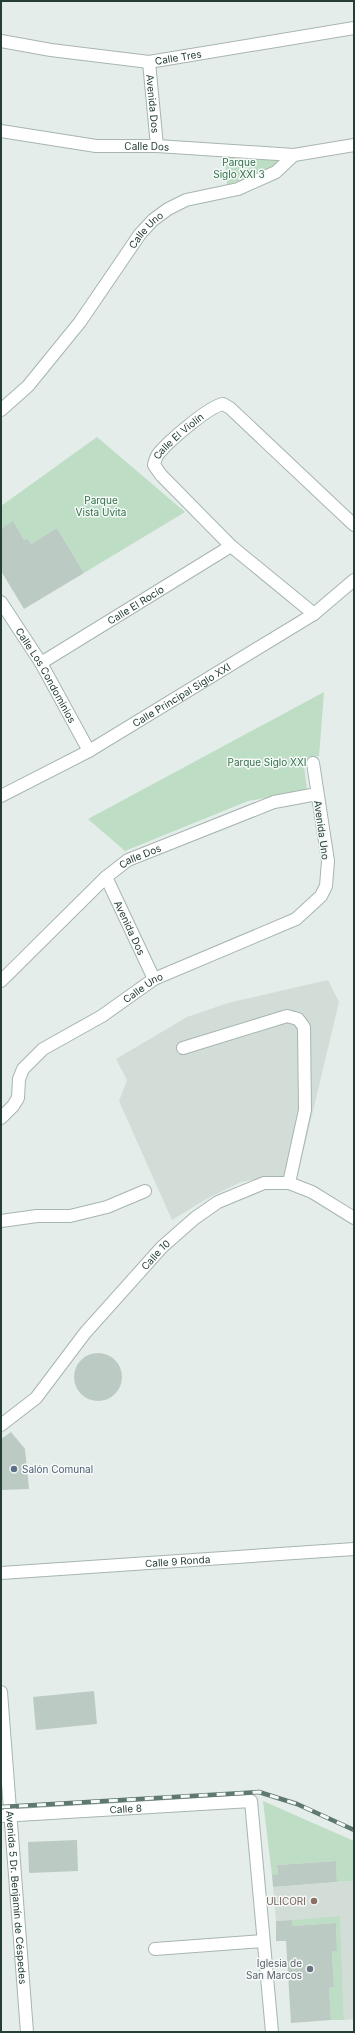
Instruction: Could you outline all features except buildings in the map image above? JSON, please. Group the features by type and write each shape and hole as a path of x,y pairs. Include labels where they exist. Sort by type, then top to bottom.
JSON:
{"street":[{"name":"Calle Tres","path":"1,41 51,50 149,62 354,28"},
{"name":"Avenida Dos","path":"149,62 157,146"},
{"name":"Calle Dos","path":"1,131 96,146 157,146 294,154"},
{"path":"294,154 354,145"},
{"name":"Calle Uno","path":"1,410 28,386 80,322 140,234 153,220 168,208 186,200 238,189 276,172 294,154"},
{"name":"Calle El Violín","path":"314,614 231,546 161,475 154,465 157,454 207,411 216,405 223,404 230,408 354,525"},
{"name":"Calle El Rocío","path":"41,663 231,546"},
{"name":"Calle Principal Siglo XXI","path":"1,796 89,751 314,614 354,580"},
{"name":"Calle Los Condominios","path":"1,602 41,663 89,751"},
{"name":"Avenida Uno","path":"313,763 328,861 326,886 321,896"},
{"name":"Calle Dos","path":"1,981 106,877 128,860 274,802 317,794"},
{"name":"Avenida Dos","path":"106,877 154,979"},
{"name":"Calle Uno","path":"1,1118 13,1106 18,1098 19,1079 22,1069 43,1049 102,1016 154,979 296,919 321,896"},
{"path":"183,1048 288,1016 298,1019 304,1027 305,1110 289,1183"},
{"name":"Calle 10","path":"1,1425 36,1398 90,1328 162,1247 195,1218 218,1202 264,1183 289,1183 312,1192 354,1218"},
{"path":"1,1221 37,1216 70,1216 107,1207 145,1191"},
{"name":"Calle 9 Ronda","path":"1,1573 354,1549"},
{"name":"Avenida 5 Dr. Benjamín de Céspedes","path":"1,1692 6,1816 27,2032"},
{"name":"Calle 8","path":"6,1816 251,1802 264,1941"},
{"path":"155,1949 264,1941 272,2032"}],"shaded area":[{"path":"328,980 339,1002 297,1178 268,1177 241,1182 208,1198 172,1220 119,1101 127,1080 116,1059 187,1017 228,1003"},
{"name":"ULICORI","path":"354,1881 354,2019 344,2020 340,1917 276,1921 273,1887"}],"green space":[{"name":"Parque Siglo XXI 3","path":"225,155 281,158 272,169 227,185"},
{"name":"Parque Vista Uvita","path":"97,437 185,512 84,573 57,528 31,544 27,538 24,540 13,522 1,529 1,506"},
{"name":"Parque Siglo XXI","path":"324,692 319,756 303,758 307,790 248,801 125,851 88,819"},
{"path":"263,1801 354,1841 354,1881 337,1882 336,1861 277,1865 278,1874 272,1875"},
{"path":"340,1916 344,2020 331,2020 329,1988 334,1987 332,1951 337,1950 336,1923 292,1926 292,1920"}],"railway":[{"path":"1,1807 259,1792 297,1804 354,1830"}],"place":[{"name":"Salón Comunal","path":"14,1469"},
{"name":"ULICORI","path":"314,1901"},
{"name":"Iglesia de San Marcos","path":"310,1969"}]}
